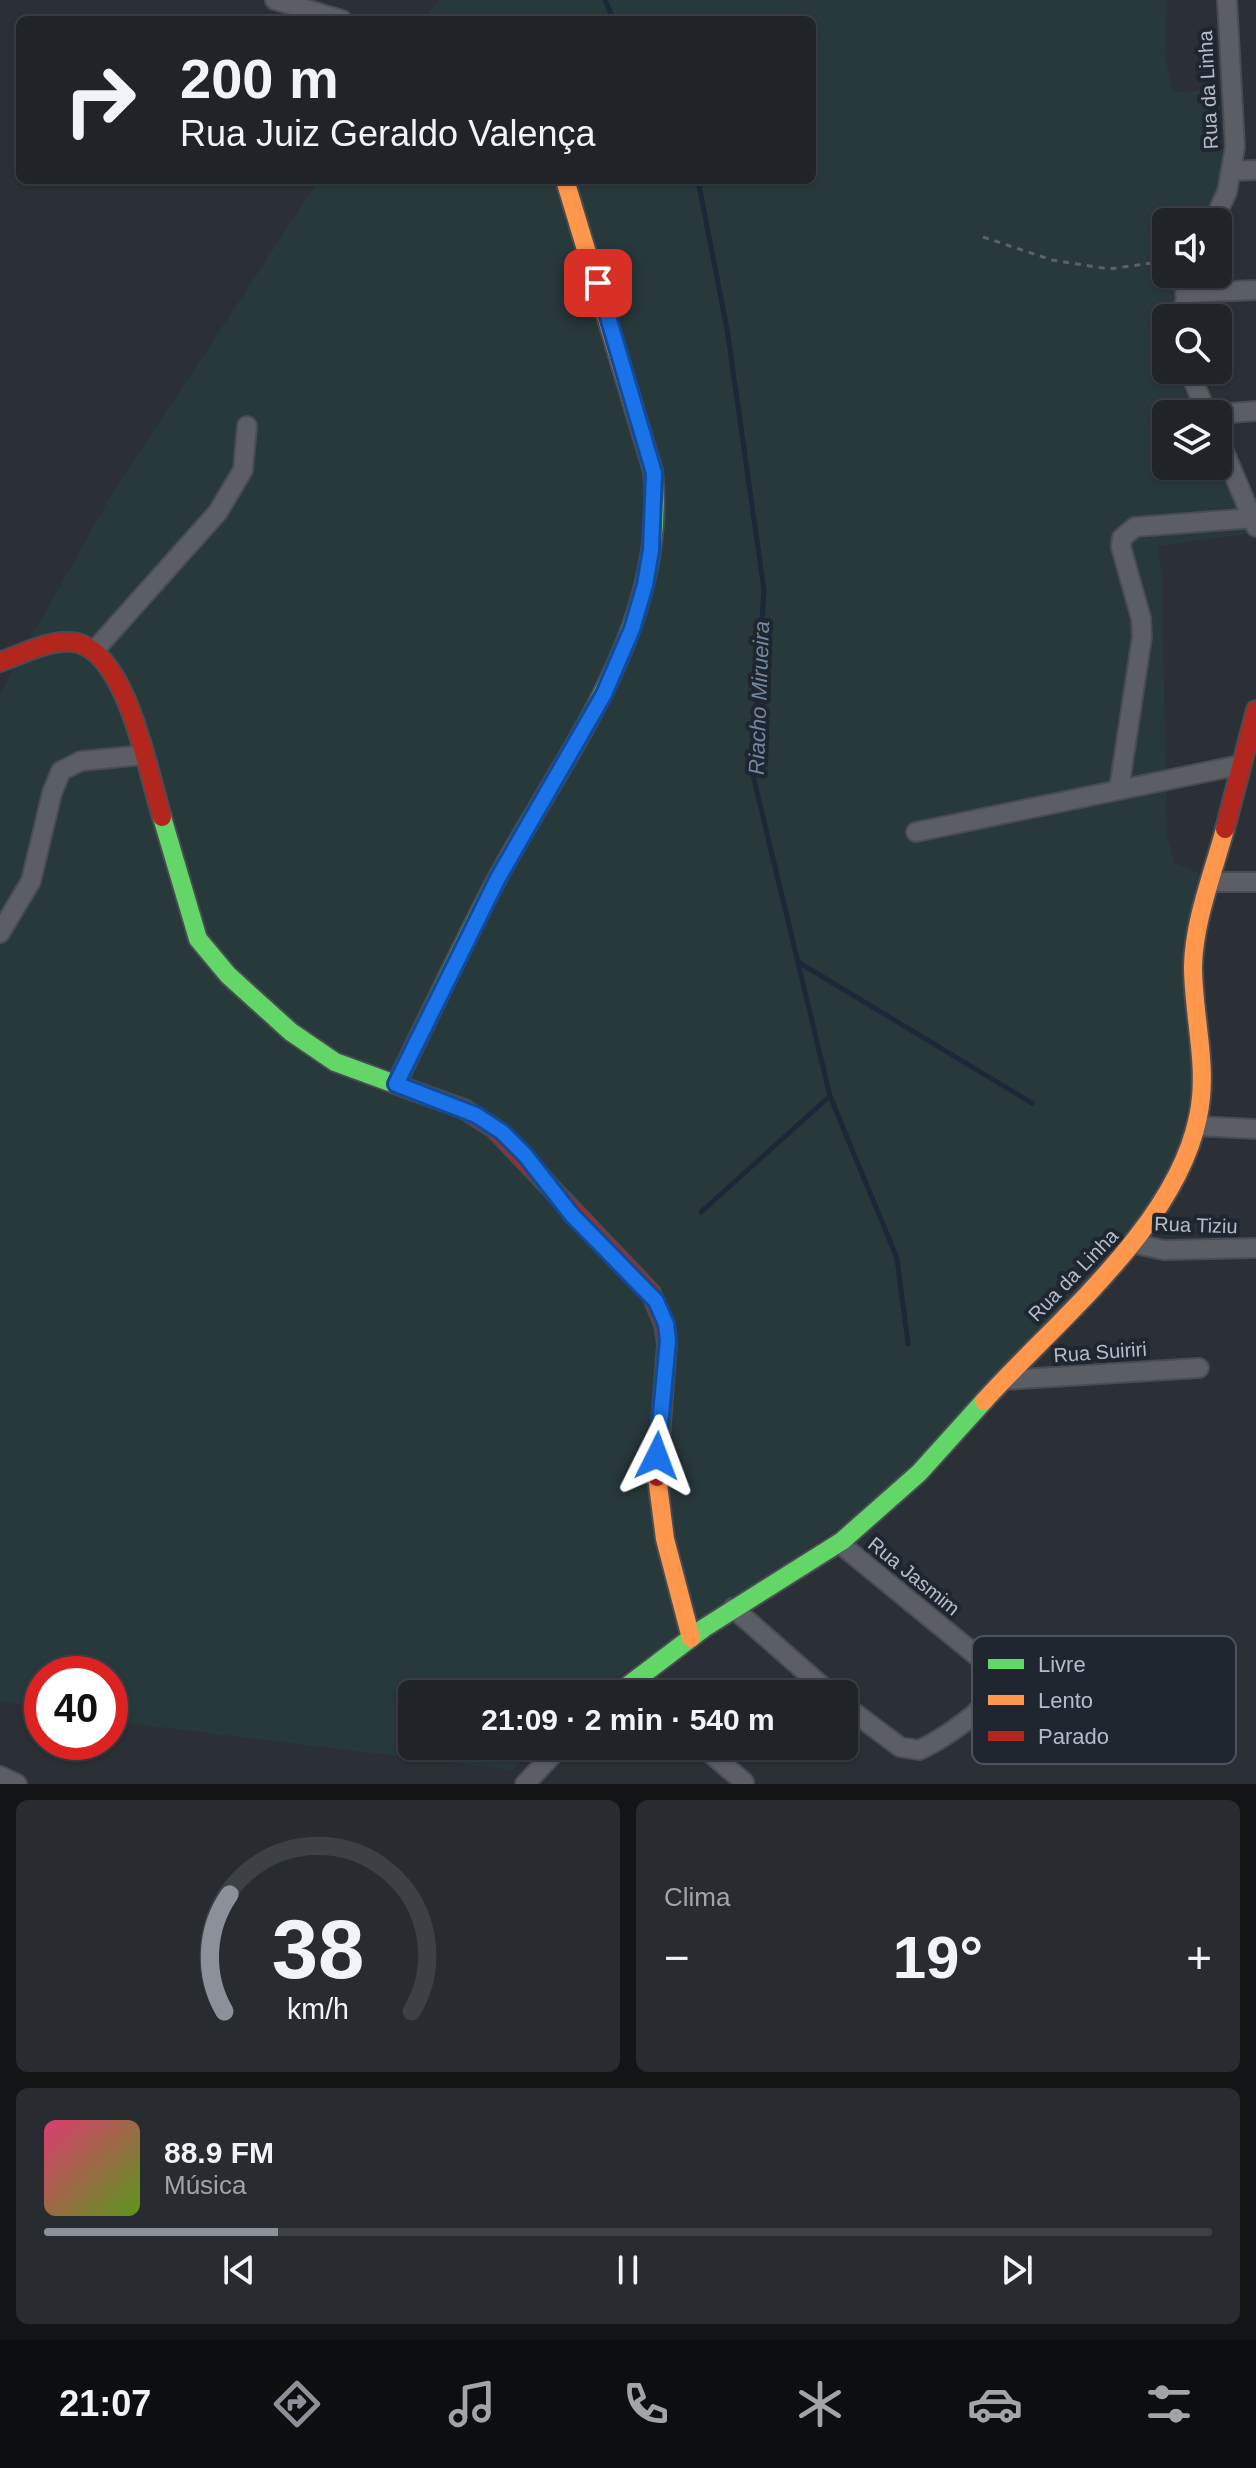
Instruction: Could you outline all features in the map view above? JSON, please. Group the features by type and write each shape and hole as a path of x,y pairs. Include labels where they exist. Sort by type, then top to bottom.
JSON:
{"street":[{"path":"275,0 329,16"},
{"name":"Rua da Linha","path":"1218,208 1232,171 1235,108 1227,0"},
{"path":"1232,171 1256,170"},
{"path":"396,1084 498,878 604,694 632,629 645,585 651,550 654,473 566,184"},
{"path":"1183,304 1187,288"},
{"path":"1185,293 1256,290"},
{"path":"1232,413 1256,411"},
{"path":"94,651 218,512 243,470 247,426"},
{"path":"1119,789 1142,637 1141,618 1121,547 1122,538 1135,527 1254,523 1232,470"},
{"path":"0,662 59,642 77,643 94,651 112,671 129,709 198,939 216,964 329,1058 352,1071 396,1084 476,1115 502,1132 525,1155 572,1215 656,1301 666,1324 668,1341 657,1432 660,1514 691,1638"},
{"name":"Rua da Linha","path":"642,1680 691,1638 733,1608 839,1543 917,1476 1135,1244 1155,1216 1184,1158 1203,1095 1203,1059 1192,969 1194,946 1256,710"},
{"path":"0,933 18,908 31,881 52,793 61,771 81,761 143,755"},
{"path":"916,832 1240,765"},
{"path":"1211,882 1256,882"},
{"path":"1196,1126 1256,1129"},
{"name":"Rua Tiziu","path":"1135,1244 1164,1250 1256,1248"},
{"name":"Rua Suiriri","path":"1004,1380 1199,1368"},
{"name":"Rua Jasmim","path":"839,1543 972,1652"},
{"path":"733,1608 815,1680"},
{"name":"Rua Jasmim","path":"858,1716 888,1740 909,1749 929,1746 972,1715"},
{"path":"525,1784 548,1760"},
{"path":"718,1760 744,1782"},
{"path":"0,1776 17,1784"}],"path":[{"path":"983,237 1052,260 1109,269 1152,263"}],"shaded area":[{"path":"438,0 1167,0 1165,54 1172,92 1217,90 1222,157 1214,208 1152,208 1152,288 1185,288 1180,304 1152,304 1152,384 1182,384 1188,400 1152,400 1152,480 1226,480 1250,533 1158,546 1162,580 1167,837 1175,864 1203,874 1196,1067 1179,1149 1126,1243 886,1496 614,1680 398,1680 398,1756 128,1723 128,1656 24,1656 24,1706 0,1701 0,693 113,492 316,184 816,184 816,16 428,16"},
{"path":"431,1760 524,1760 513,1770"}],"waterway":[{"name":"Riacho Mirueira","path":"605,0 612,16"},
{"name":"Riacho Mirueira","path":"699,184 727,329 764,590 752,771 830,1096 897,1258 908,1344"},
{"path":"798,962 1032,1103"},
{"path":"701,1212 830,1096"}],"traffic: fast":[{"path":"396,1084 498,877 582,733 629,633 645,581 654,527 653,471"},
{"path":"162,817 198,939 228,975 291,1032 335,1062 414,1091"},
{"path":"635,1680 704,1628 842,1541 919,1473 984,1401"}],"traffic: slow":[{"path":"566,184 653,471"},
{"path":"984,1401 1078,1305 1140,1234 1165,1196 1185,1157 1198,1117 1202,1079 1194,949 1200,914 1225,829"},
{"path":"657,1477 665,1539 691,1638"}],"traffic: jam":[{"path":"0,662 59,642 78,643 95,653 110,670 134,719 162,817"},
{"path":"1225,829 1256,710"},
{"path":"414,1091 464,1109 494,1128 651,1293 664,1324 667,1344 657,1477"}],"route":[{"path":"598,283 654,473 651,550 645,585 632,629 604,694 498,878 396,1084 476,1115 502,1132 525,1155 572,1215 656,1301 666,1324 668,1341 657,1456"}]}
